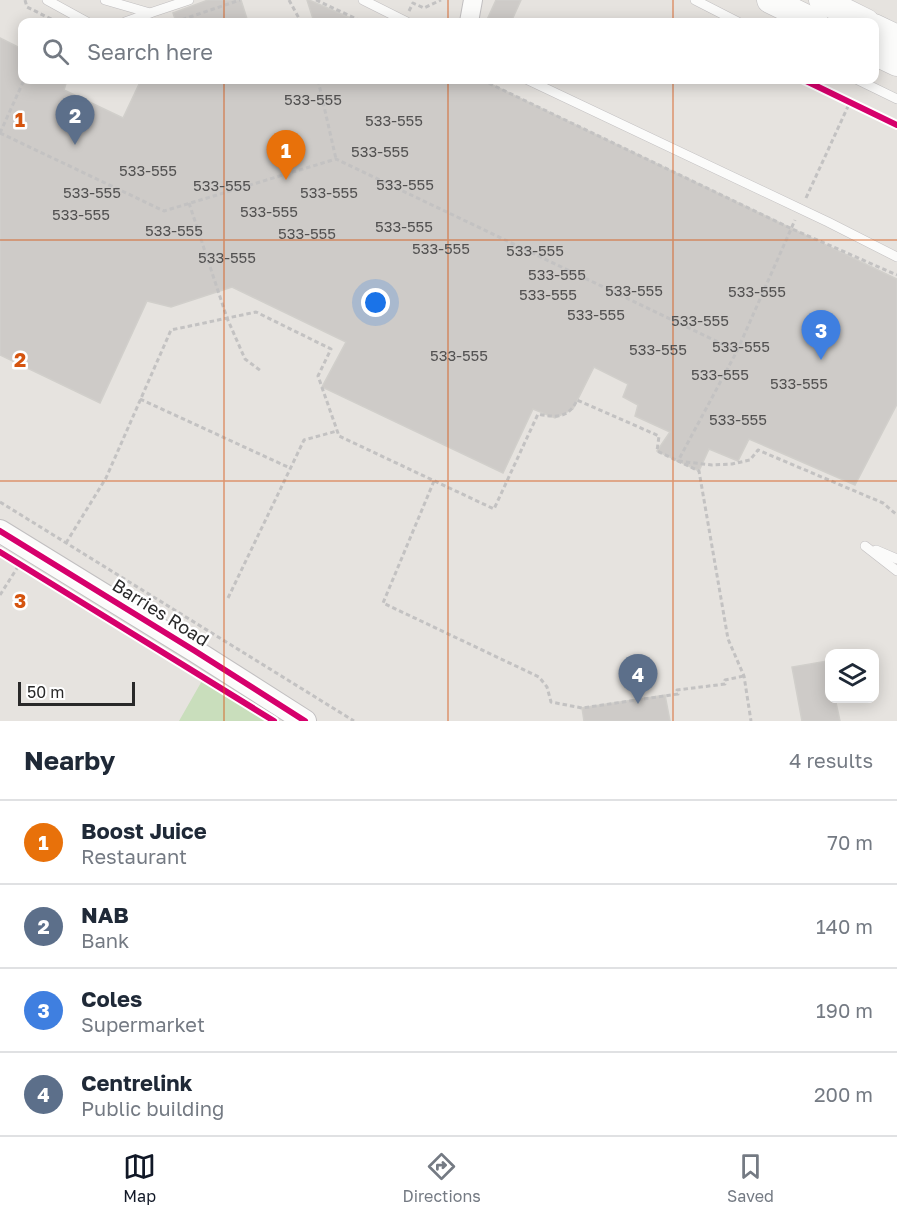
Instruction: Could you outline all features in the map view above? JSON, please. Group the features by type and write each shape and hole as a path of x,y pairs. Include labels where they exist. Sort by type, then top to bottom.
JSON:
{"main road":[{"path":"770,0 807,18"},
{"path":"822,0 858,18"},
{"path":"879,29 897,38"},
{"path":"879,54 897,63"}],"street":[{"path":"470,18 472,0"},
{"name":"Barries Road","path":"0,531 305,721"}],"lane":[{"path":"47,0 80,18"},
{"path":"105,0 150,13"},
{"path":"136,18 189,0"},
{"path":"363,0 398,18"},
{"path":"695,0 730,18"},
{"path":"822,0 851,18"},
{"path":"879,36 897,47"},
{"path":"536,84 897,257"},
{"path":"866,84 897,99"},
{"path":"897,559 866,546 897,571"}],"path":[{"path":"25,0 27,7 49,18"},
{"path":"187,18 240,0"},
{"path":"289,0 299,18"},
{"path":"316,0 354,18"},
{"path":"407,18 413,3 424,8 441,0"},
{"path":"22,84 0,133 164,211 336,159 737,351"},
{"path":"319,84 336,159"},
{"path":"490,84 790,228 897,275"},
{"path":"840,97 859,106"},
{"path":"678,461 737,351 790,228 850,102"},
{"path":"189,203 227,318 245,359 261,371"},
{"path":"66,543 106,478 171,330 256,312 331,349 318,376 339,436 494,509 538,414 555,418 573,409 577,400 659,436 657,452 699,471 728,639 744,676 751,721"},
{"path":"140,399 290,468"},
{"path":"228,598 304,440 337,431"},
{"path":"678,461 712,465 732,464 750,460 758,450 883,503 897,515"},
{"path":"434,481 382,603 539,677 546,687 551,702 582,708 678,694 677,690 725,684 724,680 744,676"},
{"path":"0,502 354,721"},
{"path":"9,558 29,570"}],"green space":[{"path":"203,679 271,721 179,721"}],"building":[{"path":"208,0 241,0 247,18 175,18 173,13"},
{"path":"307,0 351,18 313,18"},
{"path":"496,0 521,0 513,18 488,18"},
{"path":"0,38 18,47 18,84 66,84 64,90 123,118 139,84 490,84 897,279 897,404 855,485 749,439 738,461 709,449 699,471 657,451 670,432 635,416 638,405 623,397 628,384 594,367 573,409 555,418 533,409 503,473 322,387 346,342 232,287 171,307 147,301 100,403 0,355"},
{"path":"825,661 825,703 836,703 840,721 802,721 792,667"},
{"path":"665,695 670,721 584,721 582,708"}],"cycle path":[{"path":"812,84 897,125"},
{"path":"0,531 305,721"},
{"path":"0,552 274,721"}],"place":[{"name":"NAB","path":"75,145"},
{"name":"Boost Juice","path":"286,180"},
{"name":"Coles","path":"821,360"},
{"name":"Centrelink","path":"638,704"}]}
